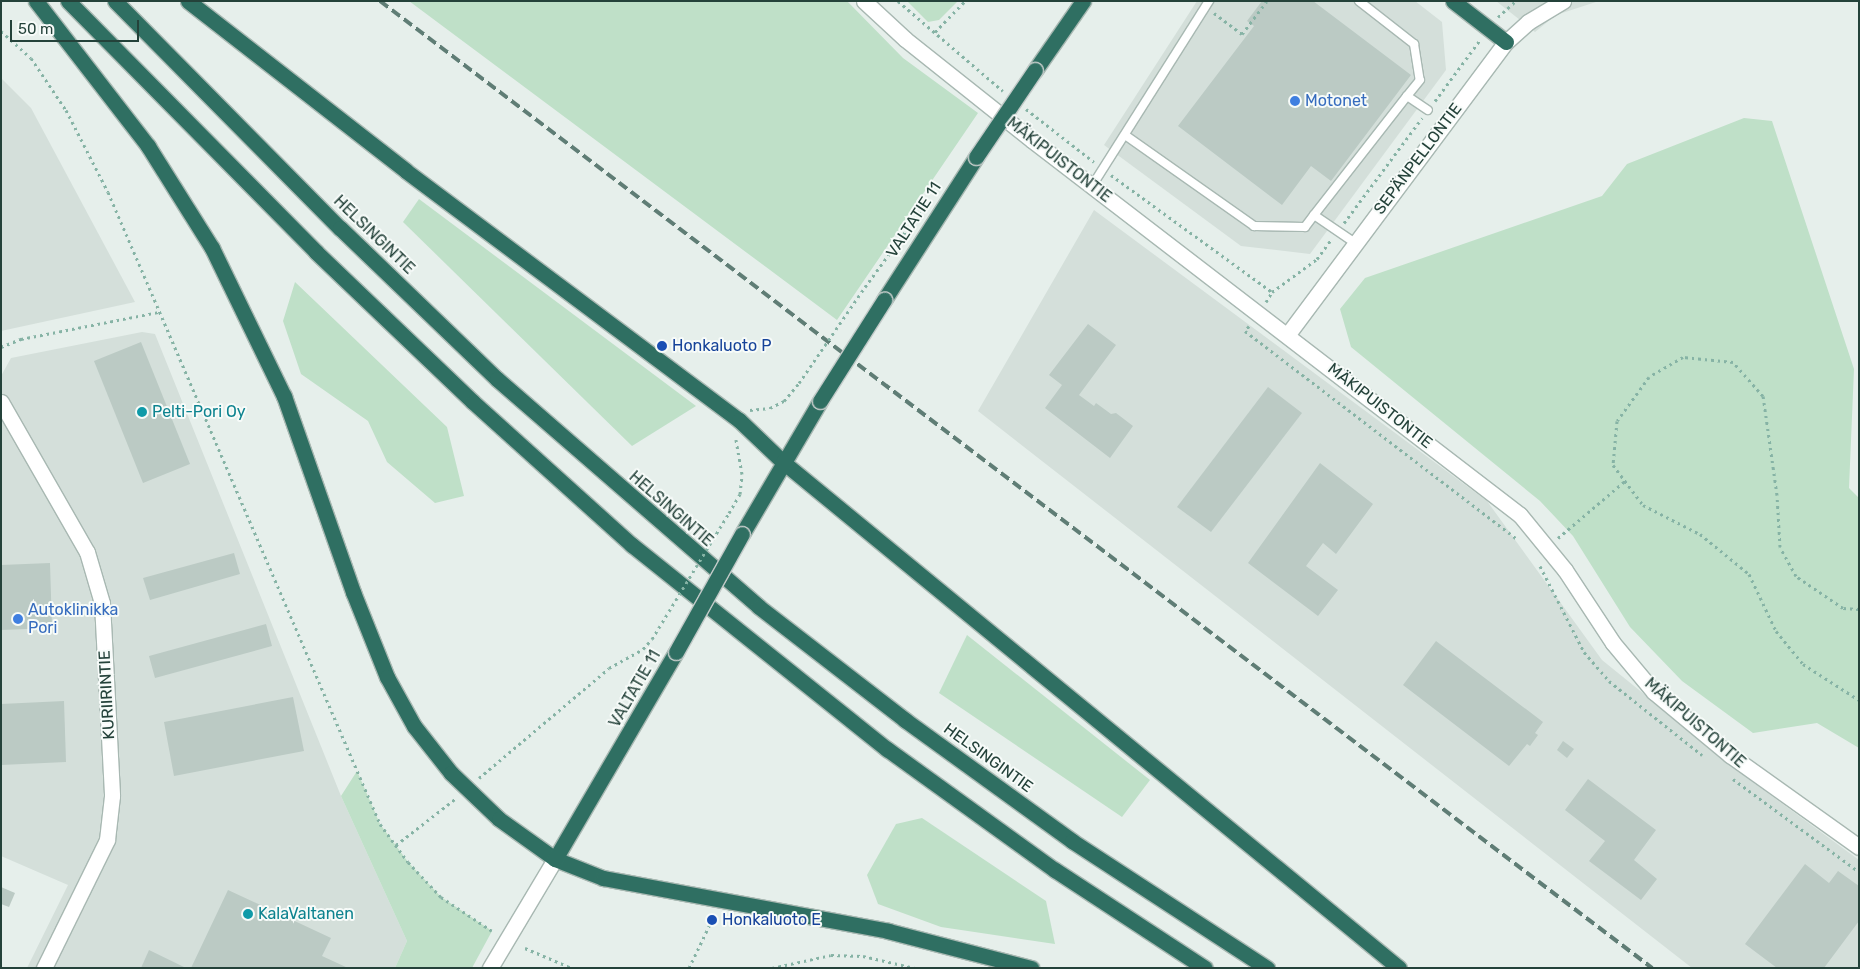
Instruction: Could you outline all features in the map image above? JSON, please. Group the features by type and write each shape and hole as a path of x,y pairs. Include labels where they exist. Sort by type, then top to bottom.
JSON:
{"highway":[{"path":"36,1 148,146 207,239 236,293 284,396 353,592 387,677 414,726 451,773 499,819 555,859 603,878 645,888 888,931 1031,968"},
{"path":"68,1 316,252 473,402 632,545 887,749 1056,870 1205,968"},
{"name":"HELSINGINTIE","path":"116,1 333,221 497,379 759,607 905,720 1072,841 1266,968"},
{"path":"188,1 478,225 739,420 783,462 1399,968"},
{"name":"VALTATIE 11","path":"555,859 820,401 976,157 1083,1"},
{"path":"1453,1 1506,42"}],"street":[{"name":"MÄKIPUISTONTIE","path":"864,1 905,38 1092,186 1288,334 1520,515 1548,547 1612,644 1654,692 1730,755 1859,847"},
{"name":"SEPÄNPELLONTIE","path":"1288,334 1506,42 1528,22 1563,1"},
{"name":"KURIIRINTIE","path":"1,402 87,552 102,603 112,796 107,840 44,968"},
{"path":"490,968 555,859"}],"lane":[{"path":"1125,135 1254,226 1305,227 1420,80 1414,44 1359,1"},
{"path":"1092,186 1104,170 1208,4"},
{"path":"1407,96 1428,110"},
{"path":"1314,215 1355,244"}],"path":[{"path":"898,1 1010,96"},
{"path":"935,32 966,1"},
{"path":"1208,4 1242,34 1267,1"},
{"path":"1516,1 1489,28 1317,259 1272,292 1245,331 1508,529 1519,541"},
{"path":"1,31 31,58 66,110 108,192 380,824 441,897 492,931"},
{"path":"1018,102 1104,170 1272,292"},
{"path":"799,383 923,207"},
{"path":"1,347 21,339 159,312"},
{"path":"1859,609 1843,608 1796,576 1780,547 1777,495 1763,396 1733,362 1683,357 1648,377 1618,421 1613,465 1643,505 1700,534 1749,574 1776,630 1804,664 1859,700"},
{"path":"1548,547 1625,481"},
{"path":"477,780 608,668 643,649 652,639 730,513"},
{"path":"1536,559 1584,652 1608,681 1705,757"},
{"path":"1728,775 1859,872"},
{"path":"396,845 455,799"},
{"path":"689,968 712,920"},
{"path":"525,948 572,968"},
{"path":"772,968 830,955 863,956 915,968"}],"shaded area":[{"path":"1197,1 1415,1 1442,22 1446,70 1310,254 1241,246 1104,145"},
{"path":"1496,1 1599,1 1556,15 1535,32"},
{"path":"1,78 31,108 135,302 1,331"},
{"path":"1094,210 1487,501 1602,660 1754,783 1859,860 1859,968 1692,968 978,411"},
{"path":"142,332 155,334 341,796 407,941 395,968 27,968 68,885 1,856 1,376 11,358"}],"green space":[{"path":"409,1 847,1 903,58 978,113 837,320"},
{"path":"907,1 958,1 939,20 928,22"},
{"path":"1744,118 1772,121 1854,369 1849,488 1859,498 1859,748 1817,723 1753,733 1682,681 1630,627 1573,536 1540,501 1351,347 1340,309 1365,278 1602,196 1627,164"},
{"path":"419,199 696,406 632,446 403,222"},
{"path":"295,282 447,427 464,496 435,503 387,462 368,421 301,374 283,321"},
{"path":"967,635 1150,780 1122,817 939,693"},
{"path":"357,771 380,824 408,862 441,897 492,931 472,968 395,968 407,941 341,796"},
{"path":"922,818 1046,901 1055,944 941,927 878,904 867,875 896,824"}],"building":[{"name":"Motonet","path":"1262,1 1313,1 1411,75 1331,181 1311,166 1282,205 1178,126 1254,26 1247,21"},
{"path":"1088,324 1116,345 1079,395 1094,406 1096,403 1111,414 1116,413 1133,426 1110,458 1045,408 1062,385 1049,375"},
{"name":"Pelti-Pori Oy","path":"141,342 190,464 143,483 94,361"},
{"path":"1268,387 1302,413 1211,532 1177,507"},
{"path":"1320,463 1373,504 1336,554 1323,543 1306,566 1338,590 1318,616 1248,563"},
{"path":"234,553 240,574 150,600 143,578"},
{"path":"50,563 52,628 1,630 1,565"},
{"path":"266,624 272,646 155,678 149,656"},
{"path":"1436,641 1543,722 1535,733 1538,735 1530,746 1527,744 1509,766 1403,685"},
{"path":"293,697 304,751 174,776 164,722"},
{"path":"64,701 66,762 1,765 1,704"},
{"path":"1563,741 1574,749 1567,758 1557,750"},
{"path":"1588,779 1656,830 1634,860 1657,879 1641,900 1589,861 1605,841 1565,810"},
{"path":"1805,864 1829,883 1838,871 1859,886 1859,921 1824,968 1777,968 1745,944"},
{"path":"1,887 15,893 9,907 1,904"},
{"name":"KalaValtanen","path":"228,890 331,938 322,956 348,968 191,968"},
{"path":"149,950 186,968 141,968"}],"railway":[{"path":"380,1 1652,968"}],"place":[{"name":"Motonet","path":"1295,101"},
{"name":"Honkaluoto P","path":"662,346"},
{"name":"Pelti-Pori Oy","path":"142,412"},
{"name":"Autoklinikka Pori","path":"18,619"},
{"name":"KalaValtanen","path":"248,914"},
{"name":"Honkaluoto E","path":"712,920"}]}
